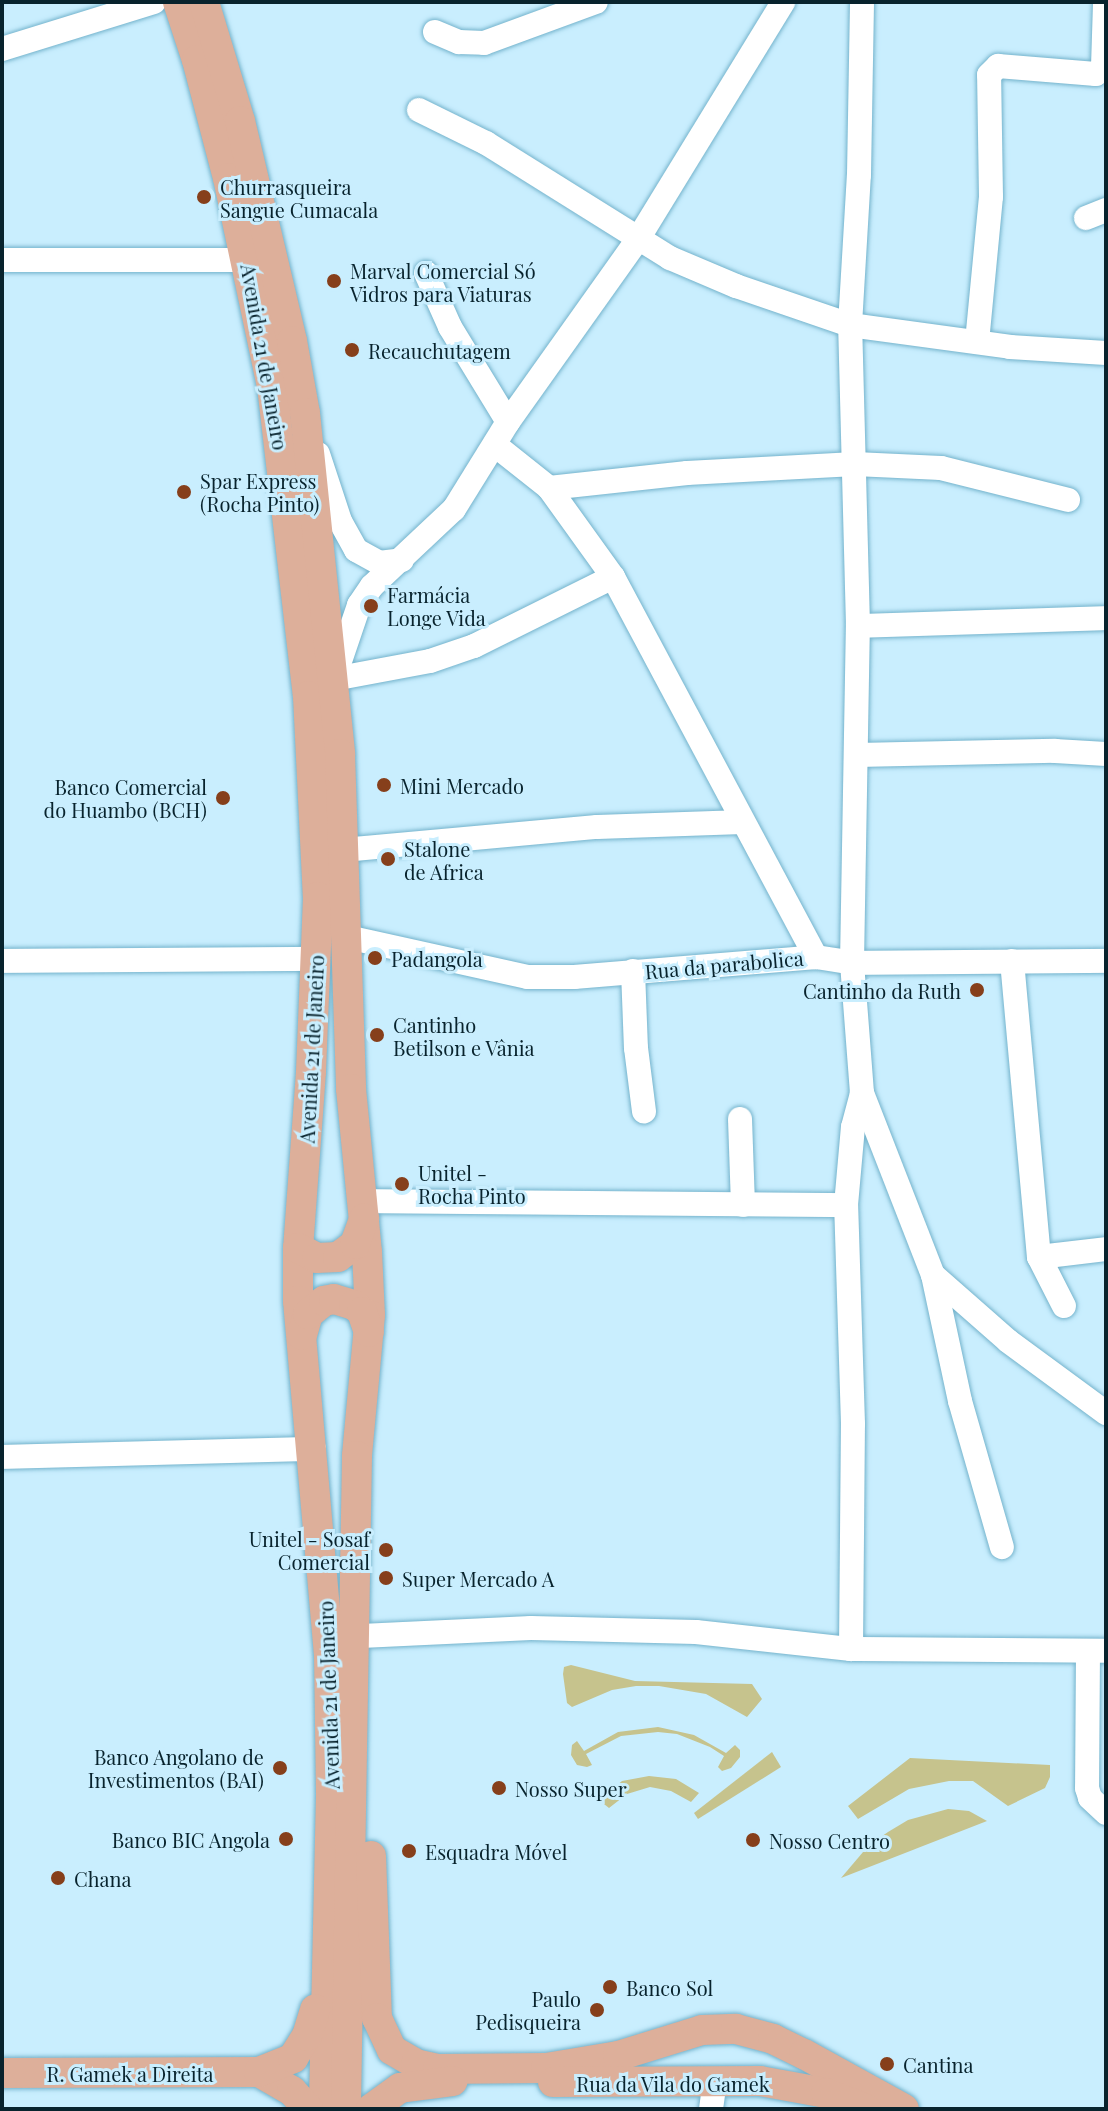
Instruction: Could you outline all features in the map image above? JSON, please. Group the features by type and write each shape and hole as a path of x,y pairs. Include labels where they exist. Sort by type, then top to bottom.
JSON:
{"main road":[{"name":"Avenida 21 de Janeiro","path":"178,2 197,60 249,260 274,400 307,680 317,838 317,959 298,1248 302,1335 329,1653 330,1928 324,2109"},
{"name":"Avenida 21 de Janeiro","path":"204,2 270,240 305,413 334,679 351,1089 363,1210 369,1332 357,1456 346,2109"},
{"path":"298,1248 317,1258 338,1257 355,1244 363,1210"},
{"path":"302,1335 308,1314 315,1306 334,1299 354,1305 362,1312 369,1332"},
{"name":"Rua da Vila do Gamek","path":"355,1569 361,1636 374,1980 377,2018 392,2050 416,2064 438,2069 527,2069 579,2064 702,2030 736,2029 773,2039 904,2109"},
{"path":"259,2072 277,2067 302,2048 313,2020 330,1928"},
{"path":"720,2089 712,2054 718,2038 736,2029"},
{"path":"259,2072 292,2091 308,2109"},
{"name":"R. Gamek a Direita","path":"2,2073 259,2072"},
{"name":"Rua da Vila do Gamek","path":"371,2109 400,2088 440,2081 720,2089 794,2085 861,2108"}],"street":[{"path":"2,49 154,2"},
{"path":"435,32 459,42 484,43 596,2"},
{"path":"613,577 474,646 430,661 334,679 359,605 372,586 454,509 508,422 638,239 783,2"},
{"path":"862,2 859,175 850,325 858,626 852,963 862,1093 933,1275 960,1401 1002,1547"},
{"path":"977,342 991,197 989,75 998,66 1096,74 1103,67 1105,2"},
{"path":"419,110 486,143 670,258 736,286 850,325 977,342 1106,353"},
{"path":"2,260 249,260"},
{"path":"426,273 450,327 508,422"},
{"path":"305,413 346,537 371,561 402,560"},
{"path":"495,445 549,488 613,577 653,646 816,957"},
{"path":"549,488 687,473 855,464 941,468 1068,500"},
{"path":"858,626 1106,618"},
{"path":"857,755 1055,751 1106,754"},
{"path":"343,850 597,827 743,822"},
{"name":"Rua da parabolica","path":"347,937 528,977 816,957 852,963 1106,961"},
{"path":"2,961 317,959"},
{"path":"1012,961 1039,1257 1064,1306"},
{"path":"633,971 636,1048 644,1111"},
{"path":"851,1649 853,1424 846,1205 853,1127 862,1093"},
{"path":"740,1119 743,1205"},
{"path":"363,1210 846,1205"},
{"path":"1039,1257 1106,1249"},
{"path":"933,1275 1008,1341 1106,1413"},
{"path":"2,1457 314,1449"},
{"path":"361,1636 531,1628 681,1632 851,1649 1097,1651 1087,1788 1090,1798 1106,1813"}],"shaded area":[{"path":"571,1665 635,1681 752,1684 762,1699 747,1717 706,1694 659,1686 636,1686 612,1690 572,1707 567,1703 563,1674 564,1667"},
{"path":"658,1727 694,1735 726,1753 735,1745 740,1750 740,1757 731,1768 722,1771 718,1767 724,1756 710,1747 677,1734 658,1732 621,1736 586,1754 592,1765 587,1767 577,1765 571,1755 572,1745 577,1741 584,1751 618,1732"},
{"path":"772,1752 781,1767 698,1819 694,1813"},
{"path":"910,1758 1050,1765 1050,1777 1045,1788 1008,1806 973,1781 949,1781 909,1789 858,1819 848,1806"},
{"path":"649,1776 676,1779 699,1793 691,1802 671,1791 650,1787 627,1794 609,1808 599,1800 622,1781"},
{"path":"948,1809 969,1811 987,1821 841,1878 869,1845 888,1832 908,1820"}],"place":[{"name":"Churrasqueira Sangue Cumacala","path":"204,197"},
{"name":"Marval Comercial Só Vidros para Viaturas","path":"334,281"},
{"name":"Recauchutagem","path":"352,350"},
{"name":"Spar Express (Rocha Pinto)","path":"184,492"},
{"name":"Farmácia Longe Vida","path":"371,606"},
{"name":"Mini Mercado","path":"384,785"},
{"name":"Banco Comercial do Huambo (BCH)","path":"223,798"},
{"name":"Stalone de Africa","path":"388,859"},
{"name":"Padangola","path":"375,958"},
{"name":"Cantinho da Ruth","path":"977,990"},
{"name":"Cantinho Betilson e Vânia","path":"377,1035"},
{"name":"Unitel - Rocha Pinto","path":"402,1184"},
{"name":"Unitel - Sosaf Comercial","path":"386,1550"},
{"name":"Super Mercado A","path":"386,1578"},
{"name":"Banco Angolano de Investimentos (BAI)","path":"280,1768"},
{"name":"Nosso Super","path":"499,1788"},
{"name":"Banco BIC Angola","path":"286,1839"},
{"name":"Nosso Centro","path":"753,1840"},
{"name":"Esquadra Móvel","path":"409,1851"},
{"name":"Chana","path":"58,1878"},
{"name":"Banco Sol","path":"610,1987"},
{"name":"Paulo Pedisqueira","path":"597,2010"},
{"name":"Cantina","path":"887,2064"}]}
